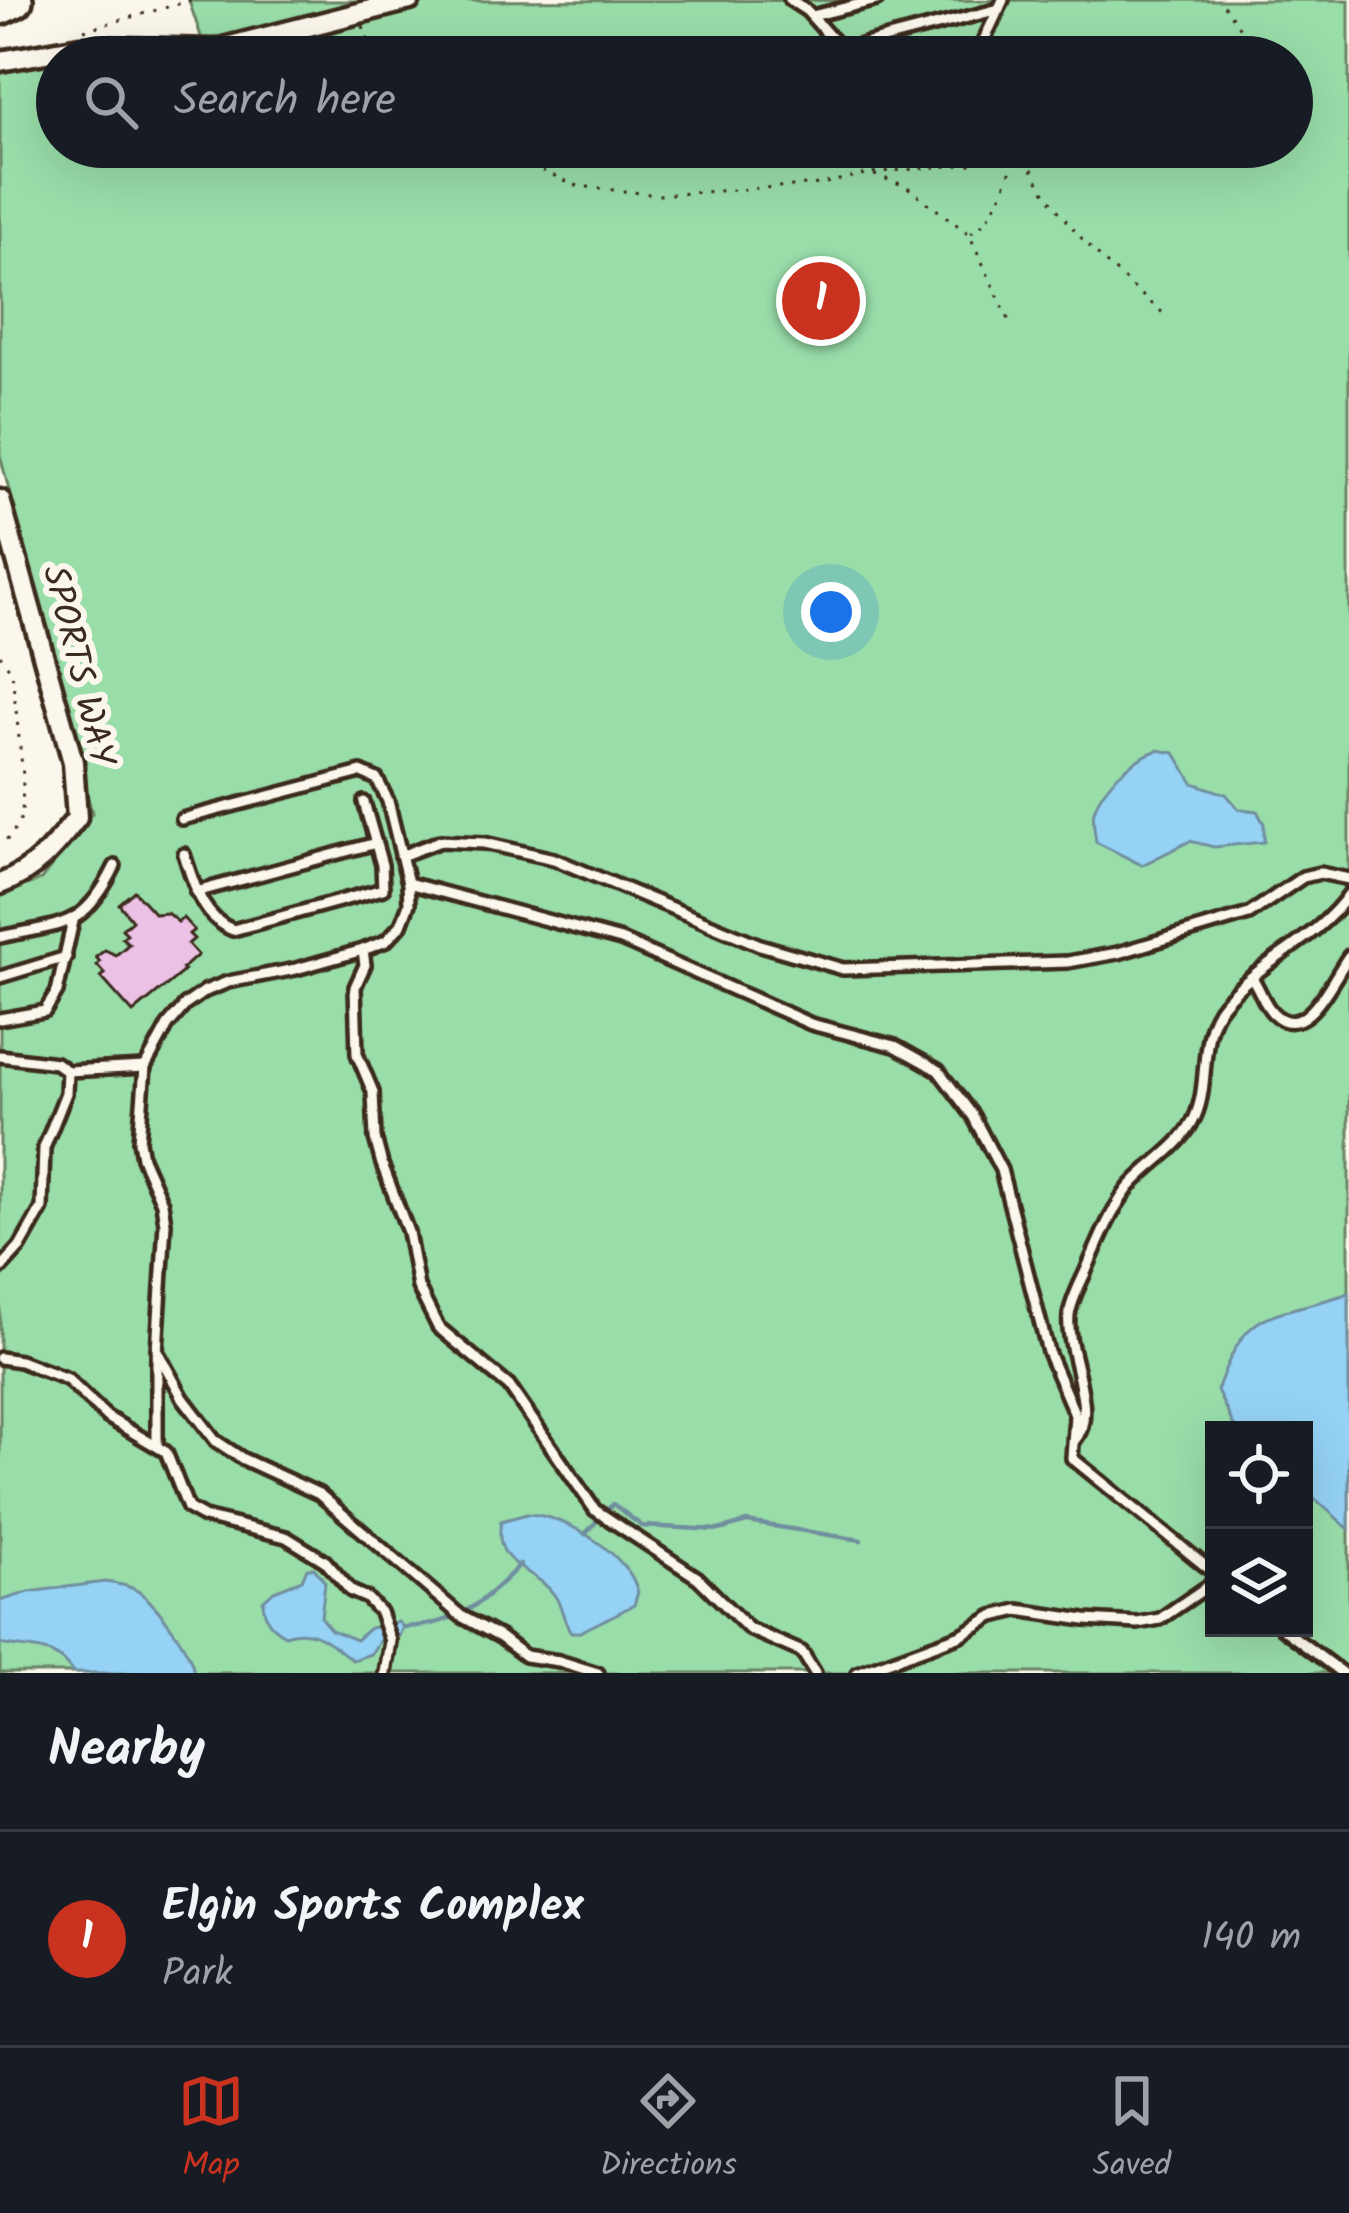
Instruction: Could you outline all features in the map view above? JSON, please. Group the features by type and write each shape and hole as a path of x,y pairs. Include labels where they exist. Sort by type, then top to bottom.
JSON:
{"highway":[{"path":"0,8 15,0"}],"street":[{"path":"270,36 410,0"},
{"path":"0,61 36,55"},
{"name":"SPORTS WAY","path":"0,500 73,763 77,818 47,856 0,884"}],"lane":[{"path":"790,0 829,36"},
{"path":"812,16 877,0"},
{"path":"901,36 1001,4"},
{"path":"984,36 1001,4"},
{"path":"157,1445 165,1223 139,1142 145,1067 168,1025 185,1005 205,992 386,941 401,925 409,904 388,801 377,779 361,772 182,819"},
{"path":"184,854 196,892 215,923 233,930 383,889 364,802"},
{"path":"400,856 440,841 484,843 554,859 760,945 843,969 1084,959 1144,948 1203,925 1249,914 1303,877 1320,873 1349,879"},
{"path":"196,892 376,843"},
{"path":"0,937 73,921 88,910 115,866"},
{"path":"408,883 620,940 811,1024 895,1046 938,1070 973,1116 1000,1170 1048,1352 1075,1415 1072,1458 1205,1569"},
{"path":"1074,1441 1081,1434 1083,1416 1069,1317 1076,1291 1129,1187 1186,1134 1196,1117 1212,1022 1224,1003 1322,923 1349,894"},
{"path":"0,1019 45,1011 57,992 73,921"},
{"path":"363,950 365,965 355,986 357,1054 374,1092 375,1138 408,1232 418,1287 438,1328 488,1367 525,1406 599,1513 678,1563 748,1629 802,1652 815,1673"},
{"path":"1252,978 1274,1015 1300,1021 1313,1011 1349,956"},
{"path":"0,976 66,957"},
{"path":"0,1057 56,1063 67,1071 145,1067"},
{"path":"0,1269 20,1247 42,1208 44,1148 66,1094 67,1071"},
{"path":"157,1351 207,1433 244,1459 319,1494 457,1612 525,1656 559,1660 598,1673"},
{"path":"0,1358 20,1360 67,1379 107,1417 166,1452 188,1508 204,1517 286,1537 325,1561 351,1591 367,1598 387,1628 385,1673"},
{"path":"857,1673 1018,1610 1138,1623 1160,1619 1205,1585"},
{"path":"1202,1590 1205,1585"},
{"path":"1294,1637 1342,1673"}],"path":[{"path":"73,33 193,0"},
{"path":"1220,0 1245,36"},
{"path":"359,13 366,36"},
{"path":"328,21 332,36"},
{"path":"536,168 578,186 659,195 822,184 869,173 926,168"},
{"path":"869,173 873,168"},
{"path":"969,234 983,226 1012,168"},
{"path":"1030,168 1100,261 1163,313"},
{"path":"869,173 906,185 969,234 1010,322"},
{"path":"0,655 12,672 23,776 22,816 10,838 0,843"}],"green space":[{"path":"1349,0 1349,1673 0,1673 0,894 41,880 92,813 0,455 0,74 36,63 36,168 1313,168 1313,36 201,36 189,1"}],"water":[{"path":"1158,750 1175,753 1193,783 1226,794 1239,809 1257,811 1264,824 1264,842 1214,847 1190,841 1142,865 1096,842 1094,811 1104,791 1129,766"},
{"path":"1349,1293 1349,1529 1313,1497 1313,1421 1232,1421 1217,1391 1239,1342 1265,1318"},
{"path":"527,1514 577,1529 609,1551 632,1578 638,1592 634,1605 571,1632 547,1586 503,1549 501,1521"},
{"path":"307,1568 314,1568 325,1582 321,1618 331,1630 356,1640 370,1628 398,1622 403,1627 399,1636 383,1635 371,1654 352,1660 313,1634 285,1635 275,1628 266,1617 263,1601 302,1580"},
{"path":"105,1582 133,1589 149,1601 182,1643 194,1673 73,1673 49,1652 0,1644 0,1601 29,1592"}],"building":[{"path":"134,891 155,914 167,913 178,922 183,918 194,930 188,944 198,955 133,1013 101,977 105,974 96,957 105,950 116,955 129,944 122,938 127,934 122,929 132,920 119,904"}],"waterway":[{"path":"585,1534 613,1504 642,1526 719,1530 747,1522 861,1540"},
{"path":"403,1627 455,1617 520,1565"}],"place":[{"name":"Elgin Sports Complex","path":"821,301"}]}
